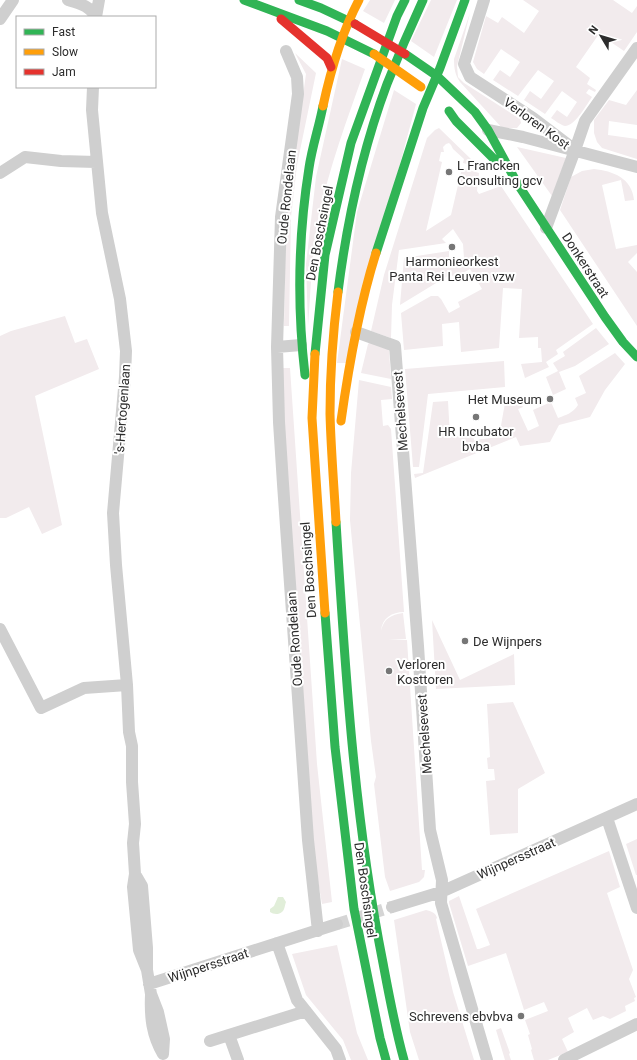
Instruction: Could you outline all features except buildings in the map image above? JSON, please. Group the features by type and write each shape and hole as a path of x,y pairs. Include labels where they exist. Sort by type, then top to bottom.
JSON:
{"main road":[{"name":"Donkerstraat","path":"244,0 267,7 344,38 374,54 421,88 449,111 456,121 484,147 517,183"},
{"name":"Donkerstraat","path":"299,0 351,22 399,50 437,76 474,112 488,130 517,183 605,317 623,342 637,357"},
{"path":"312,418 301,345 300,264 303,216 309,167 331,67 359,0"},
{"name":"Den Boschsingel","path":"386,1060 380,1038 354,909 336,755 318,524 312,418 314,367 325,255 351,143 397,16 405,0"},
{"name":"Den Boschsingel","path":"404,1060 397,1035 369,891 360,818 350,717 331,450 331,358 342,254 351,208 366,151 387,86 423,0"},
{"path":"331,450 340,432 348,371 372,266 421,116 434,100 437,76 465,0"},
{"path":"267,7 327,58 331,67"},
{"path":"449,111 476,126 488,130"}],"street":[{"path":"0,19 13,0"},
{"path":"68,0 88,8 96,16"},
{"path":"96,16 99,0"},
{"name":"Verloren Kost","path":"484,0 464,64 470,77 533,118 575,150 585,121 637,48"},
{"name":"Oude Rondelaan","path":"286,51 297,77 298,94 281,217 277,347 279,422 308,832 318,931"},
{"name":"'s-Hertogenlaan","path":"93,88 92,110 102,213 120,299 126,351 113,513 127,685 129,732 132,746 132,782 135,824 133,843 135,874 142,886 147,948 147,970 150,989 150,1014 156,1041 164,1057"},
{"path":"523,136 533,118"},
{"path":"488,130 523,136 575,150 637,170"},
{"path":"546,228 575,150"},
{"path":"0,173 25,158 61,162 96,162"},
{"name":"Mechelsevest","path":"356,332 395,346 418,646 430,830 442,880 441,903 487,1060"},
{"path":"277,347 301,345"},
{"path":"0,629 41,708 84,688 127,685"},
{"name":"Wijnpersstraat","path":"392,907 441,892 637,804"},
{"path":"607,818 637,908"},
{"name":"Wijnpersstraat","path":"150,989 277,943 337,924"},
{"path":"277,943 297,1000 336,1049 340,1060"},
{"path":"210,1041 306,1011"},
{"path":"564,1060 637,1024"},
{"path":"229,1036 238,1060"}],"shaded area":[{"path":"370,0 395,0 384,23 363,11"},
{"path":"431,0 457,0 434,57 411,41"},
{"path":"523,0 613,0 632,13 637,6 637,32 624,51 599,34 576,67 590,78 587,84 596,90 595,92 589,89 586,93 592,97 577,119 569,125 565,126 559,124 551,118 557,110 567,117 577,102 562,91 545,114 524,100 530,91 541,99 554,81 538,70 518,96 493,80 500,70 510,77 520,62 501,49 484,74 477,69 473,62 486,16 498,23 502,17 524,33 539,11"},
{"path":"470,13 457,66 458,77 464,83 520,119 521,123 517,128 502,128 457,77 454,59"},
{"path":"295,53 316,73 297,165 291,217 289,326 284,326 286,216 306,74"},
{"path":"342,59 365,69 345,125 322,201 316,233 308,326 306,264 316,177"},
{"path":"394,90 416,104 347,363 337,363 357,212"},
{"path":"637,90 637,125 609,121 608,135 637,139 637,159 602,148 597,142 594,133 594,120 609,100 626,105"},
{"path":"439,128 474,162 490,168 492,171 463,163 464,159 449,143 446,144 443,147 444,152 441,152 439,161 442,162 426,231 451,215 462,168 479,173 477,191 479,194 501,186 593,324 556,350 558,354 546,362 549,367 525,378 521,364 542,362 541,348 538,348 538,337 519,338 522,289 503,288 499,348 461,352 459,322 442,324 443,346 404,350 401,313 431,296 438,296 449,313 460,307 458,302 482,289 470,269 454,278 451,274 400,305 404,258 449,251 449,258 464,258 463,244 453,229 442,239 446,243 399,250 392,305 391,338 371,331 384,275 427,138"},
{"path":"517,147 566,158 552,196"},
{"path":"594,169 608,172 620,177 630,186 632,192 634,200 625,201 621,180 602,185 616,249 637,245 637,253 628,262 637,272 637,326 560,210 571,177 582,171"},
{"path":"65,316 75,343 87,339 99,369 35,396 62,525 42,534 29,507 6,518 0,518 0,336 11,331"},
{"path":"596,328 609,344 575,366 559,372 566,389 553,395 546,377 558,371 553,363 565,356 563,352"},
{"path":"370,342 388,349 391,379 361,373 368,344"},
{"path":"615,353 625,364 605,390 590,417 559,425 550,442 520,446 516,437 415,478 414,474 423,473 433,402 448,401 450,437 473,435 474,440 499,437 506,397 516,399 520,402 523,407 518,409 528,431 539,426 533,410 551,402 558,418 574,410 578,405 575,398 586,393 579,376"},
{"path":"504,361 505,387 428,394 419,467 413,467 405,369"},
{"path":"282,368 290,368 317,764 332,902 322,904 314,858 283,421"},
{"path":"359,380 391,387 392,399 381,400 383,426 388,425 391,429 404,612 395,613 388,617 383,623 381,631 388,640 407,640 422,870 425,870 424,877 419,882 390,891 385,877 374,784 376,777 371,741 350,520 351,473"},
{"path":"403,613 406,639 388,640 381,631 384,623 392,616"},
{"path":"432,620 460,680 514,654 515,685 436,689"},
{"path":"513,702 545,773 518,789 518,833 490,835 486,781 495,780 494,769 488,769 487,758 490,757 487,704"},
{"path":"637,839 637,875 636,875 626,844"},
{"path":"609,851 620,887 607,893 633,970 629,979 636,997 634,998 635,1001 625,1006 626,1011 610,1019 603,1016 593,1020 587,1008 568,1018 574,1032 562,1039 568,1052 548,1060 534,1060 528,1035 530,1034 525,1020 548,1011 544,1002 524,1010 506,953 468,966 449,901 459,896 477,949 479,949 490,945 476,909"},
{"path":"278,897 283,897 286,902 285,907 282,912 274,914 270,912 270,909 274,906"},
{"path":"426,910 433,912 437,918 453,992 474,1060 419,1060 410,1032 394,920"},
{"path":"337,945 357,1033 368,1060 351,1060 343,1040 306,995 292,954"},
{"path":"501,1028 511,1060 505,1060 496,1030"}],"tunnel":[{"path":"337,924 392,907"}],"traffic: fast":[{"path":"244,0 327,31 374,54"},
{"path":"299,0 321,8 355,24"},
{"path":"315,354 325,255 351,143 397,16 405,0"},
{"path":"338,292 356,186 370,135 387,84 423,0"},
{"path":"376,253 423,108 440,68 465,0"},
{"path":"405,54 437,76"},
{"path":"437,76 475,112 488,130 517,183 605,317 623,342 637,357"},
{"path":"305,375 302,349 300,297 301,246 305,194 309,168 323,106"},
{"path":"449,111 456,121 501,166"},
{"path":"336,522 347,688 358,798 373,908 395,1024 404,1060"},
{"path":"325,613 335,747 354,909 380,1038 386,1060"}],"traffic: slow":[{"path":"323,106 337,52 359,0"},
{"path":"374,54 421,87"},
{"path":"341,421 355,336 364,294 376,253"},
{"path":"336,522 330,414 332,353 338,292"},
{"path":"315,354 312,418 325,613"}],"traffic: jam":[{"path":"281,19 327,58 331,67"},
{"path":"355,24 405,54"}],"place":[{"name":"L Francken Consulting gcv","path":"449,172"},
{"name":"Harmonieorkest Panta Rei Leuven vzw","path":"452,247"},
{"name":"Het Museum","path":"550,399"},
{"name":"HR Incubator bvba","path":"476,417"},
{"name":"De Wijnpers","path":"465,641"},
{"name":"Verloren Kosttoren","path":"389,671"},
{"name":"Schrevens ebvbva","path":"521,1016"}]}
